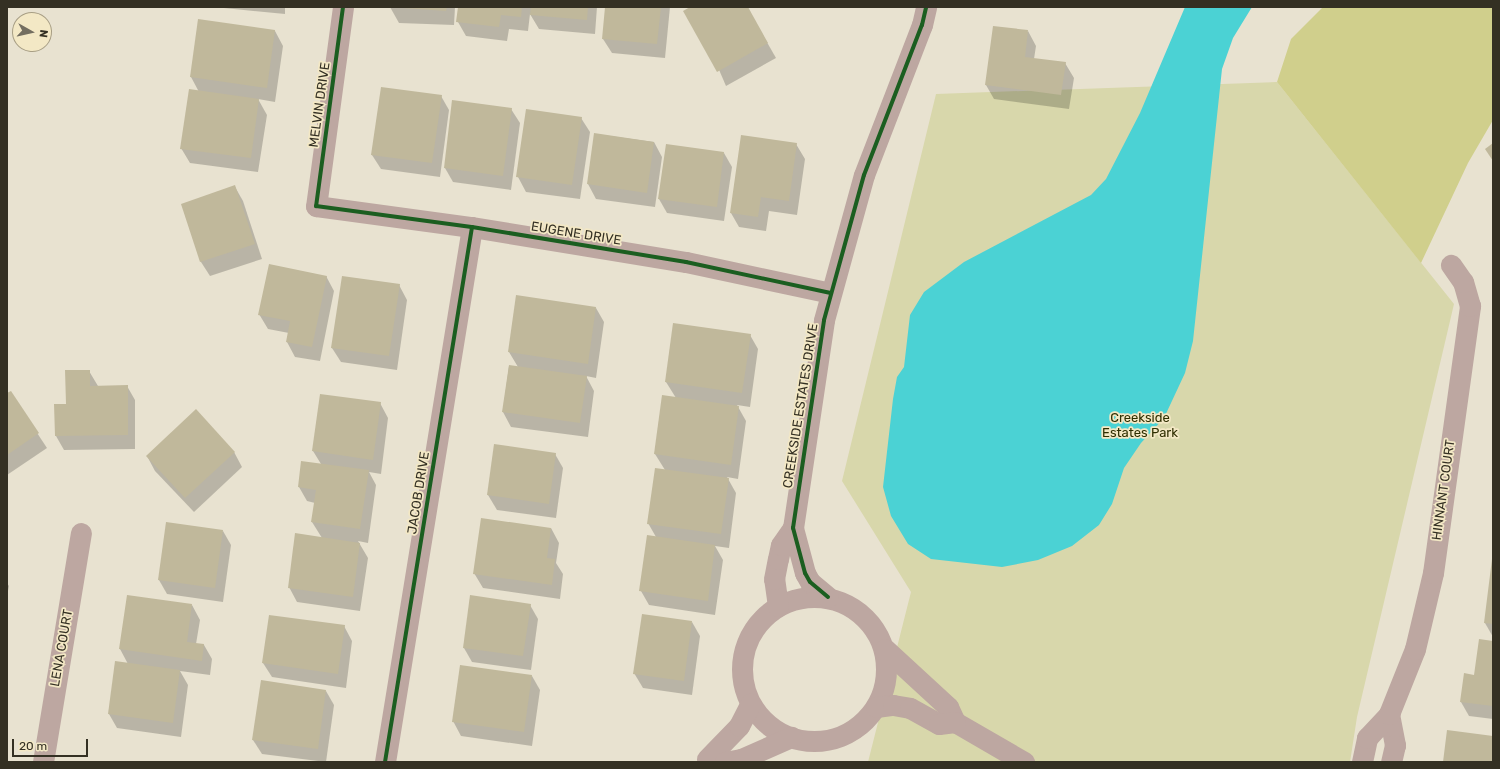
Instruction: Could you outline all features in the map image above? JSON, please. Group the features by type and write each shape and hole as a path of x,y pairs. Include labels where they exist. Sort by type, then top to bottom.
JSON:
{"street":[{"name":"MELVIN DRIVE","path":"316,206 342,7"},
{"name":"CREEKSIDE ESTATES DRIVE","path":"828,597 810,582 805,573 793,528 824,320 864,175 922,25 926,7"},
{"name":"EUGENE DRIVE","path":"316,206 472,227 686,262 831,293"},
{"name":"JACOB DRIVE","path":"385,762 472,227"},
{"name":"HINNANT COURT","path":"1362,762 1367,738 1389,714 1415,649 1433,573 1470,306 1463,282 1451,266"},
{"name":"CREEKSIDE ESTATES DRIVE","path":"778,606 774,579 781,545 793,528"},
{"name":"LENA COURT","path":"43,762 81,533"},
{"path":"885,649 884,680 876,707 862,725 844,736 808,743 776,732 766,724 750,704 741,669 744,648 756,626 778,606 802,597 828,597 856,608 874,626 885,649 948,707 955,722 1024,762"},
{"path":"712,761 739,726 750,704"},
{"path":"876,707 893,705 910,708 939,724 955,722"},
{"path":"1389,714 1395,745 1392,762"},
{"path":"712,761 741,759 791,737"}],"green space":[{"name":"Creekside Estates Park","path":"1277,82 1454,304 1357,717 1350,762 868,762 911,592 842,481 936,94"}],"shaded area":[{"path":"1323,7 1493,7 1493,120 1468,163 1421,263 1277,82 1291,39"}],"water":[{"path":"1185,7 1252,7 1233,38 1222,69 1193,341 1185,373 1164,418 1141,443 1124,468 1112,504 1099,525 1072,546 1038,560 1002,567 931,559 908,544 891,516 883,487 893,399 897,377 904,367 910,315 924,292 964,262 1091,195 1106,179 1140,113"}],"building":[{"path":"389,7 447,7 446,11"},
{"path":"458,7 522,7 521,17 501,15 499,27 456,22"},
{"path":"531,7 588,7 587,20 530,15"},
{"path":"605,7 661,7 657,44 602,39"},
{"path":"690,7 748,7 768,43 717,72 683,11"},
{"path":"198,19 275,30 267,88 190,77"},
{"path":"993,26 1028,30 1025,57 1066,62 1061,95 985,85"},
{"path":"381,87 442,95 432,163 371,155"},
{"path":"189,89 259,99 251,158 180,149"},
{"path":"452,100 512,108 503,176 444,168"},
{"path":"526,109 582,117 572,185 516,177"},
{"path":"594,133 654,142 647,193 587,184"},
{"path":"741,135 797,143 789,201 761,197 758,217 730,213"},
{"path":"1493,143 1493,161 1485,149"},
{"path":"666,144 724,152 717,207 658,199"},
{"path":"235,185 255,244 200,262 181,204"},
{"path":"269,264 327,276 312,347 286,342 290,321 258,315"},
{"path":"342,276 400,284 389,356 331,348"},
{"path":"516,295 596,307 588,364 508,352"},
{"path":"673,323 751,334 742,393 665,382"},
{"path":"509,365 587,376 580,423 502,412"},
{"path":"65,370 90,370 90,386 128,385 128,435 55,436 54,404 66,404"},
{"path":"11,391 39,433 7,455 7,393"},
{"path":"320,394 381,402 373,460 312,451"},
{"path":"662,395 739,406 731,465 654,454"},
{"path":"196,409 235,452 185,498 146,456"},
{"path":"494,444 556,453 549,504 487,495"},
{"path":"301,461 369,470 360,529 311,522 316,490 298,487"},
{"path":"655,468 729,478 721,534 647,524"},
{"path":"481,518 551,528 547,558 555,559 552,585 473,574"},
{"path":"166,522 223,530 215,588 158,580"},
{"path":"295,533 360,543 353,597 288,588"},
{"path":"647,535 715,545 708,601 639,591"},
{"path":"1493,559 1493,624 1484,623"},
{"path":"127,595 192,604 187,642 204,644 202,661 119,649"},
{"path":"470,595 531,604 523,656 463,648"},
{"path":"642,614 692,621 684,681 633,674"},
{"path":"269,615 345,625 338,674 262,663"},
{"path":"1479,639 1493,641 1493,706 1460,702 1464,673 1474,675"},
{"path":"115,661 180,670 173,723 108,714"},
{"path":"460,665 532,675 524,732 452,722"},
{"path":"261,680 326,690 318,749 252,740"},
{"path":"1447,730 1493,736 1493,762 1443,762"}],"cycle path":[{"path":"343,7 316,206 472,227 686,262 831,293"},
{"path":"828,597 810,582 805,573 793,528 824,320 864,175 922,25 926,7"},
{"path":"385,762 472,227"}]}
